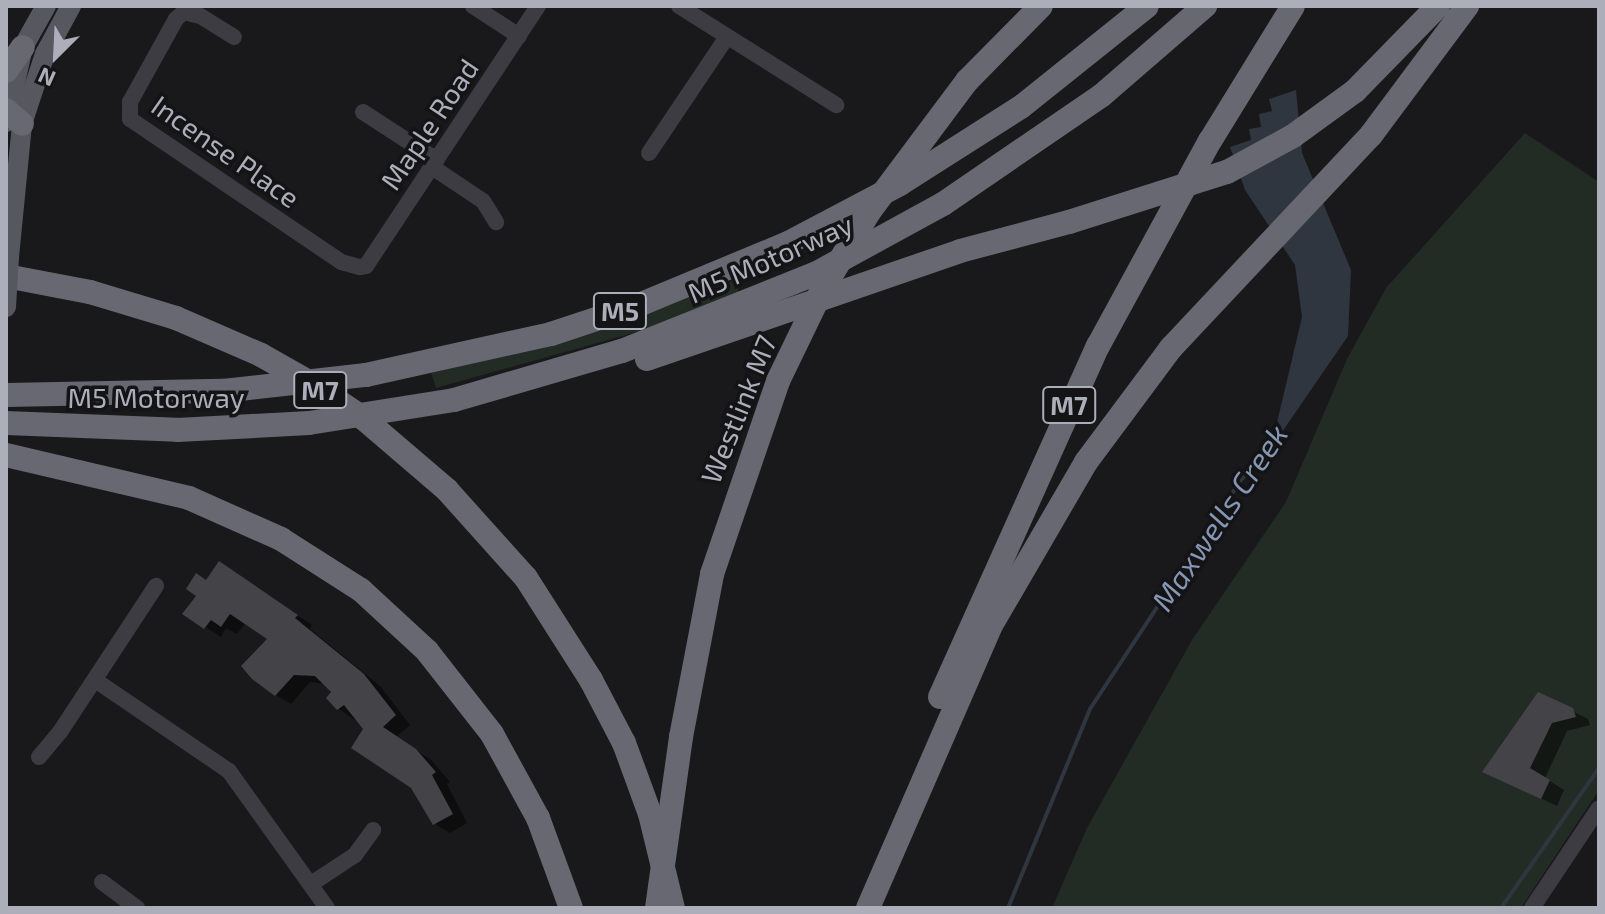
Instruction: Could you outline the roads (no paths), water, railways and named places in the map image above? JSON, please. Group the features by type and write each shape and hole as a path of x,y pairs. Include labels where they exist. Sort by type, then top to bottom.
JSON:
{"highway":[{"path":"992,47 1023,6"},
{"path":"992,47 1041,6"},
{"name":"M5 Motorway","path":"6,395 178,394 366,375 551,334 641,304 788,243 900,184 1021,107 1147,6"},
{"name":"M5 Motorway","path":"6,423 112,430 255,427 388,412 516,385 721,316 873,246 1017,157 1101,96 1205,6"},
{"name":"M7","path":"865,908 935,710 1055,434 1136,272 1293,6"},
{"path":"516,385 577,379 621,366 948,255 1069,222 1237,167 1293,136 1355,91 1438,6"},
{"path":"865,908 969,671 1031,549 1114,422 1238,272 1357,152 1467,6"},
{"path":"6,71 23,47"},
{"name":"Westlink M7","path":"657,908 681,737 712,574 778,381 820,294 869,212 967,81 968,66 992,47"},
{"name":"M7","path":"7,258 90,292 176,318 261,355 363,418 447,490 526,578 599,694 650,814 673,908"},
{"path":"6,455 132,482 202,503 281,539 361,590 427,651 492,734 538,818 571,908"}],"main road":[{"path":"6,307 10,117 23,47 46,6"},
{"path":"10,117 71,6"}],"street":[{"path":"473,6 519,36"},
{"name":"Maple Road","path":"360,267 366,266 538,6"},
{"path":"679,6 836,105"},
{"name":"Incense Place","path":"234,37 200,16 184,12 176,19 130,102 130,119 341,262 360,267"},
{"path":"649,153 727,37"},
{"path":"363,112 483,201 496,222"},
{"path":"39,757 95,680 156,586"},
{"path":"95,680 229,771 327,908"},
{"path":"1532,908 1599,808"},
{"path":"311,884 355,855 373,830"},
{"path":"102,882 137,908"}],"waterway":[{"name":"Maxwells Creek","path":"1008,908 1090,709 1241,480 1272,446"},
{"path":"1501,908 1599,768"}]}
